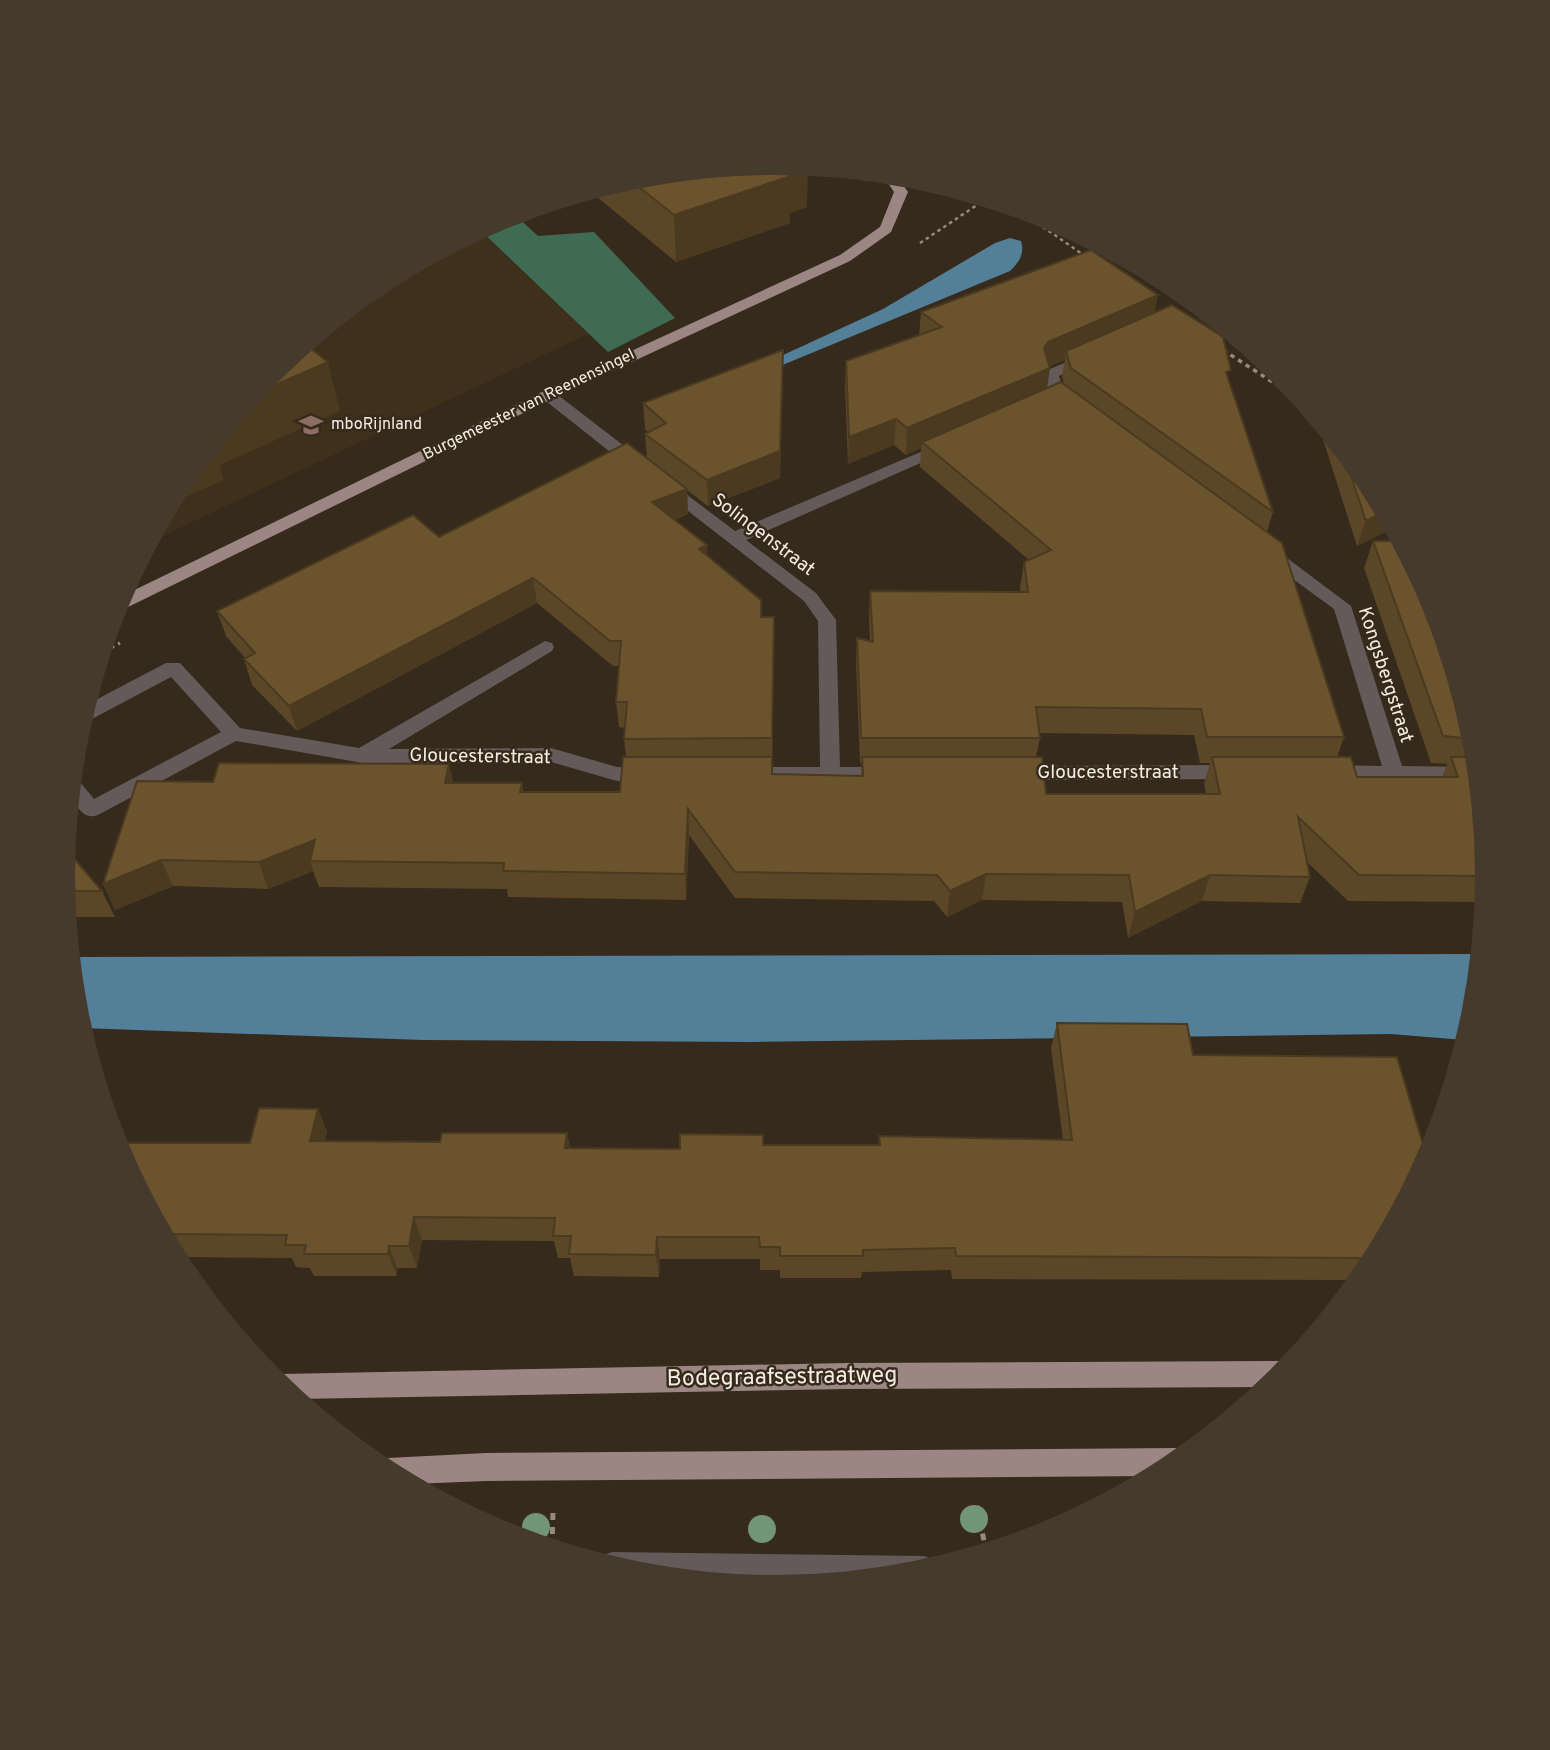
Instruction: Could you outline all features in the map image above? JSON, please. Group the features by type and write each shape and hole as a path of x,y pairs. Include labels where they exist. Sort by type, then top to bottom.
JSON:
{"main road":[{"name":"Burgemeester van Reenensingel","path":"133,598 548,395 845,258 886,229 901,192 897,186"},
{"name":"Bodegraafsestraatweg","path":"298,1387 860,1376 1266,1374"},
{"path":"409,1471 514,1467 1156,1462"}],"street":[{"path":"1057,402 1051,374 1101,352"},
{"name":"Solingenstraat","path":"548,395 810,597 827,620 830,774"},
{"path":"733,540 958,441"},
{"name":"Kongsbergstraat","path":"1254,542 1342,606 1394,772"},
{"name":"Gloucesterstraat","path":"363,755 545,647"},
{"path":"80,796 92,810 234,734 173,668 96,708"},
{"name":"Gloucesterstraat","path":"234,734 363,755 551,755 617,774 670,774"},
{"name":"Gloucesterstraat","path":"995,773 1256,772"},
{"path":"1311,772 1467,774"},
{"path":"737,774 913,774"},
{"path":"671,1567 863,1569"}],"path":[{"path":"1050,232 1090,260"},
{"path":"1223,350 1272,382"},
{"path":"552,1539 553,1501"},
{"path":"976,1503 984,1543"}],"shaded area":[{"name":"mboRijnland","path":"487,238 588,334 163,536 193,486 220,449 280,380 349,320 386,293 466,247"}],"green space":[{"path":"523,223 538,236 594,232 675,318 608,352 488,237"}],"water":[{"path":"1010,238 1021,241 1022,254 1010,271 732,386 720,384 883,309 995,243"},
{"path":"1470,954 1455,1039 1390,1034 751,1042 423,1040 93,1028 80,957"}],"building":[{"path":"791,176 674,215 641,188 729,177"},
{"path":"1090,250 1158,295 1048,342 1044,348 1050,368 907,428 896,419 849,437 846,361 942,327 921,312"},
{"path":"1172,305 1217,333 1223,339 1231,370 1226,372 1273,512 1071,368 1066,351"},
{"path":"313,350 328,362 276,385"},
{"path":"783,350 780,451 707,480 645,434 666,423 643,403"},
{"path":"1061,382 1282,543 1344,737 1207,737 1201,709 1036,707 1040,738 861,738 857,638 873,642 870,591 1028,592 1024,562 1051,550 922,442"},
{"path":"627,443 687,489 652,502 707,545 699,549 761,600 761,617 774,617 772,738 624,739 627,702 616,702 621,641 610,641 533,578 289,706 244,659 255,653 217,611 413,515 439,537"},
{"path":"1352,479 1376,516 1366,521"},
{"path":"1373,541 1390,541 1403,566 1438,650 1461,738 1443,736"},
{"path":"623,757 772,757 772,774 863,776 862,757 1042,757 1046,794 1220,794 1212,757 1351,757 1357,777 1458,777 1451,757 1464,757 1469,784 1475,876 1359,875 1298,817 1310,877 1210,875 1135,912 1129,875 986,874 950,891 937,875 735,872 688,809 685,874 503,871 504,863 310,861 315,840 259,862 161,860 103,884 137,781 213,782 219,763 449,764 445,783 522,783 520,792 620,792"},
{"path":"76,860 102,891 76,891"},
{"path":"1057,1023 1187,1024 1193,1055 1397,1057 1422,1141 1403,1184 1361,1258 956,1256 955,1248 863,1250 863,1256 780,1256 780,1247 760,1247 759,1237 657,1237 656,1255 569,1254 571,1236 553,1236 555,1218 414,1217 409,1246 389,1246 388,1254 304,1254 306,1245 285,1245 287,1235 175,1234 147,1184 129,1143 250,1143 259,1108 318,1109 310,1141 440,1142 442,1133 567,1133 565,1148 680,1149 680,1134 763,1135 763,1145 880,1145 879,1136 1072,1140"}],"place":[{"name":"mboRijnland","path":"311,425"}]}
